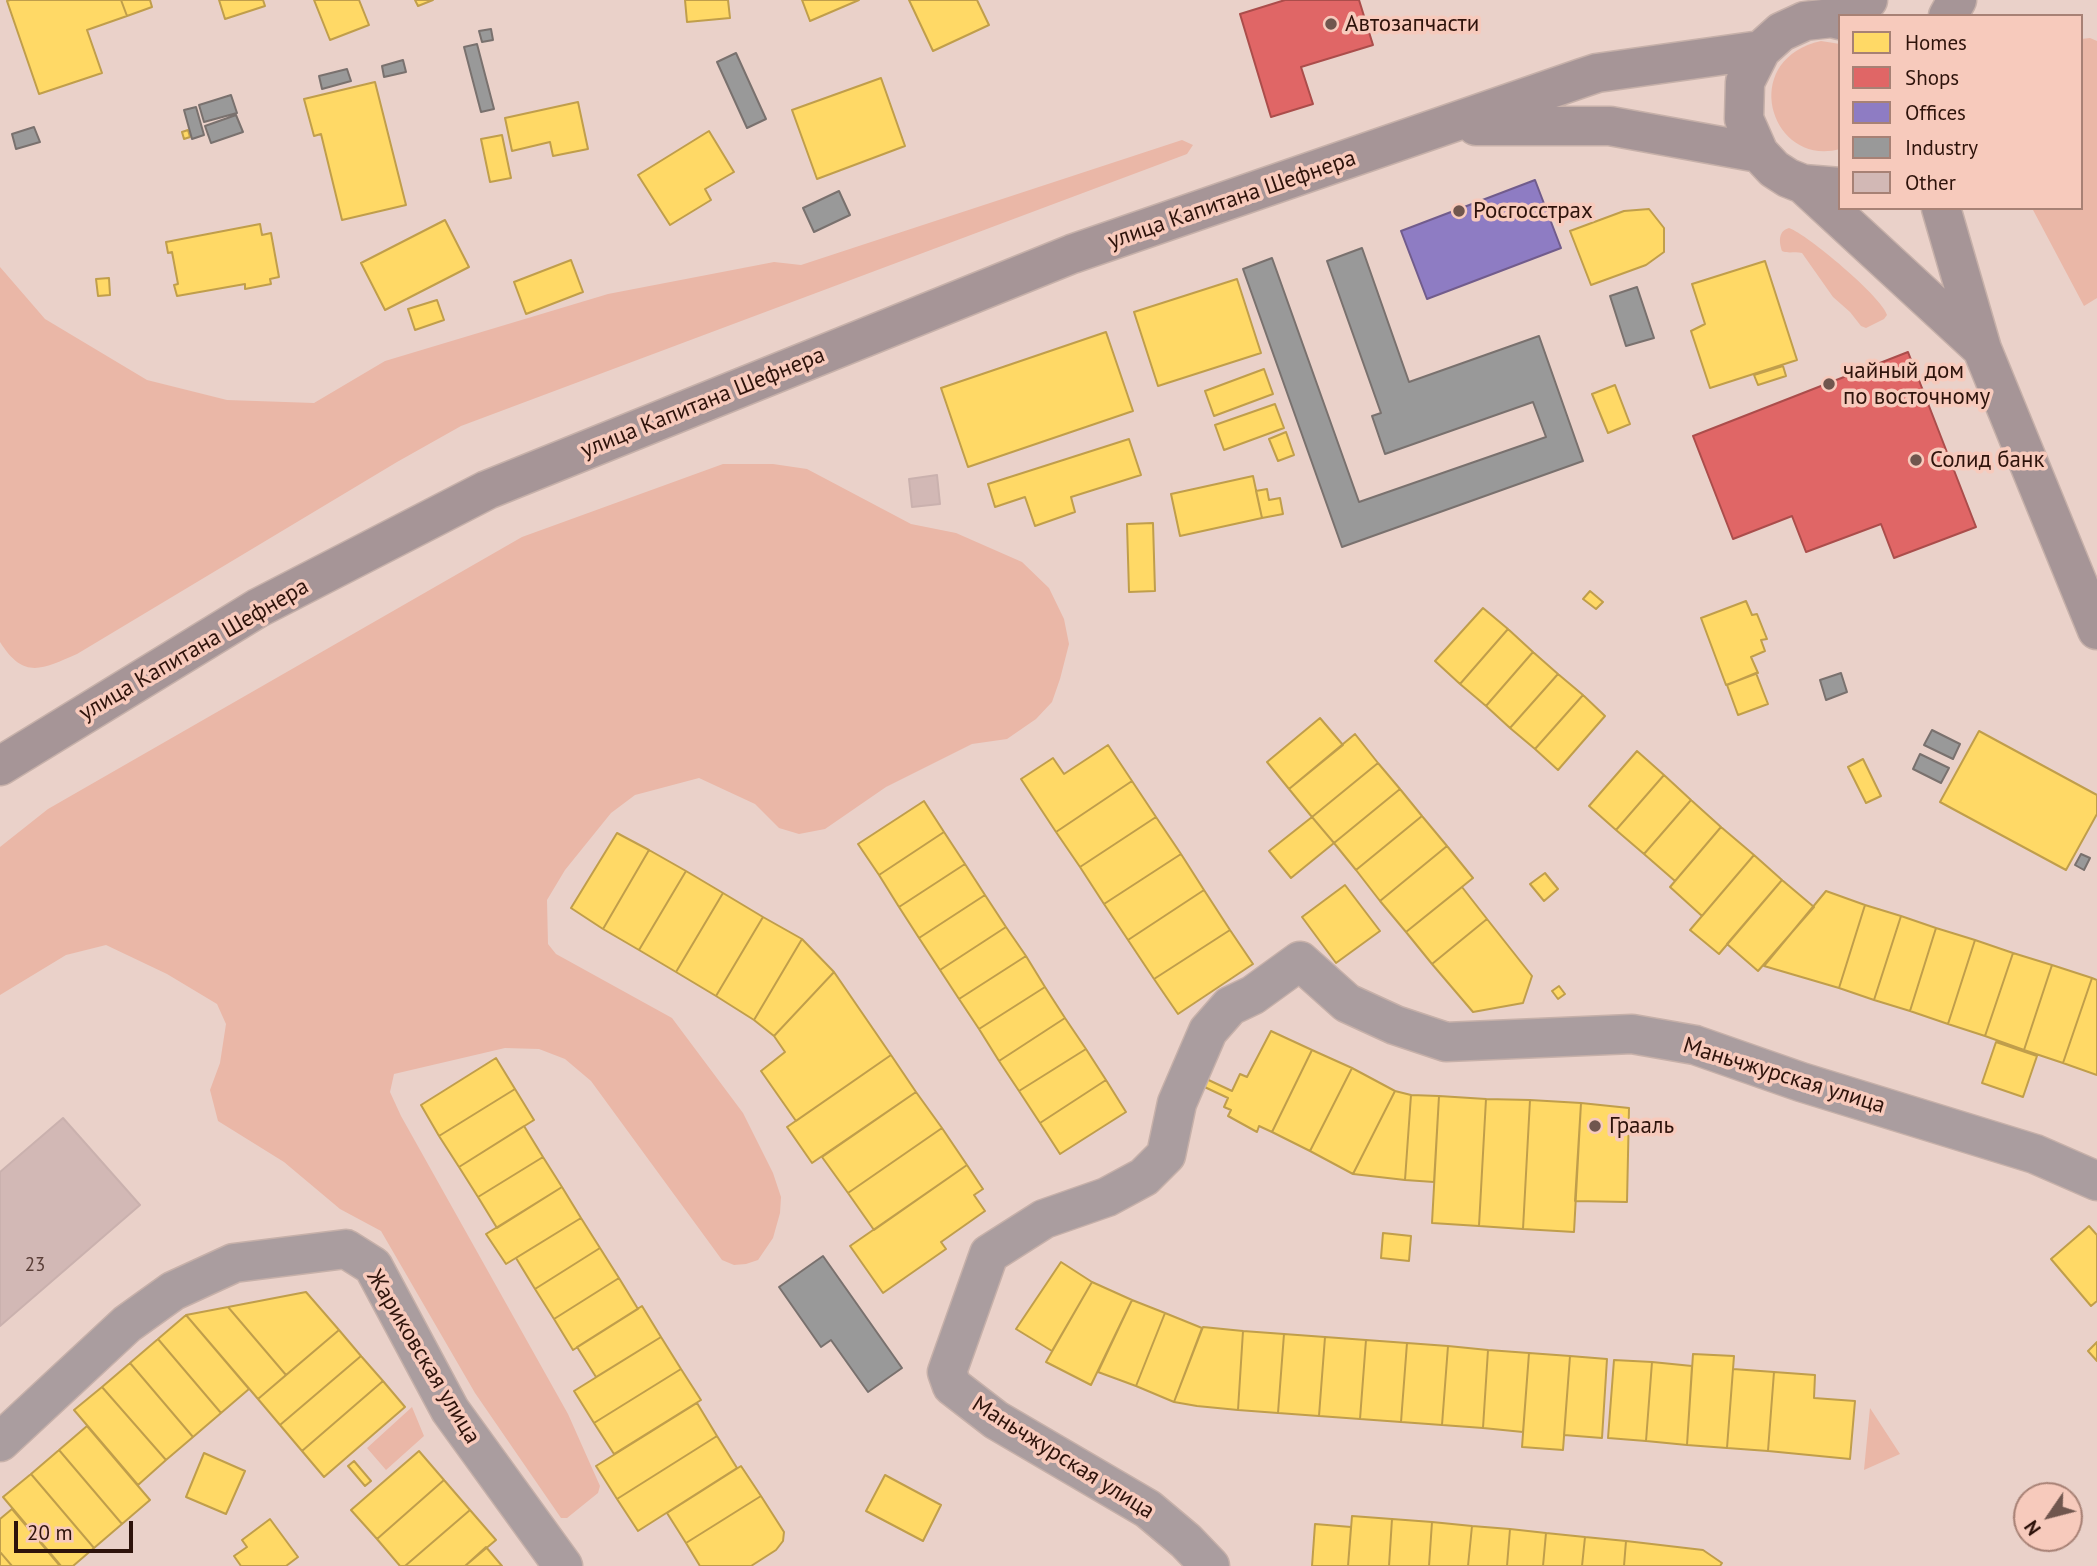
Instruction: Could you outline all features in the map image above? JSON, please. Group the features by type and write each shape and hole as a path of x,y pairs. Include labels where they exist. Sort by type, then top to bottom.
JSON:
{"main road":[{"path":"1844,14 1868,0"},
{"path":"1836,19 1805,21 1781,32 1761,50 1745,82 1744,119 1759,153 1774,169 1788,178 1821,185 1838,202"},
{"name":"улица Капитана Шефнера","path":"0,766 258,608 486,490 1072,254 1597,73 1761,50"},
{"name":"улица Капитана Шефнера","path":"1446,126 1610,126 1759,153"},
{"path":"1846,210 1982,348"},
{"path":"1942,210 1982,348 2097,630"}],"street":[{"name":"Маньчжурская улица","path":"1210,1566 1186,1541 1148,1509 996,1420 952,1386 947,1372 989,1254 1044,1219 1107,1197 1144,1177 1166,1155 1177,1103 1208,1031 1230,1006 1253,995 1300,961 1347,1003 1395,1025 1446,1042 1632,1034 1695,1045 1801,1082 2035,1154 2097,1181"},
{"name":"Жариковская улица","path":"0,1442 127,1324 173,1291 234,1263 346,1249 373,1266 450,1410 563,1566"}],"shaded area":[{"path":"2083,39 2097,41 2097,298 2084,306 2033,210 2083,210"},
{"path":"1821,41 1838,44 1838,149 1816,151 1796,143 1782,128 1773,109 1772,89 1779,69 1795,52"},
{"path":"1182,140 1193,145 1187,154 461,426 77,654 44,667 34,668 17,662 0,642 0,267 45,319 147,380 227,400 314,403 385,361 608,294 774,262 801,265"},
{"path":"1789,228 1843,267 1873,295 1887,315 1884,319 1866,328 1861,326 1833,297 1802,253 1782,251 1781,234"},
{"path":"723,464 773,464 807,469 911,524 956,533 1022,562 1049,588 1064,619 1069,644 1052,702 1036,719 1007,739 972,744 886,787 825,829 799,834 779,828 755,804 699,778 635,795 611,813 565,870 547,900 548,944 556,954 672,1018 743,1113 773,1173 781,1197 773,1238 758,1260 734,1265 722,1260 591,1081 565,1059 539,1049 505,1048 394,1074 390,1092 401,1116 568,1414 600,1486 598,1493 567,1518 561,1518 475,1393 381,1231 340,1209 284,1162 218,1121 210,1090 220,1063 226,1024 217,1004 167,974 106,945 66,955 0,995 0,847 48,809 522,537"},
{"path":"412,1407 424,1436 386,1470 367,1448"},
{"path":"1870,1408 1900,1454 1864,1470"}],"building: Homes":[{"path":"121,0 127,16 87,30 102,73 39,94 7,1"},
{"path":"121,0 150,0 152,7 127,16"},
{"path":"219,0 263,0 265,6 225,19"},
{"path":"314,0 359,0 369,25 330,40"},
{"path":"415,0 433,0 418,6"},
{"path":"685,0 728,0 730,18 687,22"},
{"path":"802,0 859,0 810,21"},
{"path":"909,0 977,0 989,25 933,51"},
{"path":"881,78 905,146 817,179 792,110"},
{"path":"375,82 406,205 342,220 321,134 314,136 304,99"},
{"path":"578,102 588,149 553,156 550,142 512,151 505,118"},
{"path":"188,130 190,137 184,139 182,132"},
{"path":"709,131 734,172 705,189 711,200 670,225 638,175"},
{"path":"502,135 511,178 490,182 481,139"},
{"path":"1649,209 1664,228 1664,252 1646,265 1591,285 1570,231 1624,211"},
{"path":"445,220 469,267 385,310 361,263"},
{"path":"260,224 262,235 271,233 279,277 270,279 271,284 245,289 245,284 177,296 174,285 178,284 172,252 168,253 166,242"},
{"path":"571,260 583,292 526,314 514,282"},
{"path":"1765,261 1797,360 1710,388 1691,331 1705,324 1692,284"},
{"path":"109,278 110,295 98,296 96,279"},
{"path":"1237,279 1261,353 1158,386 1134,312"},
{"path":"437,300 444,320 415,330 408,309"},
{"path":"1106,332 1133,411 968,467 941,388"},
{"path":"1783,366 1786,376 1758,385 1754,375"},
{"path":"1264,369 1273,394 1214,416 1205,391"},
{"path":"1615,385 1630,424 1608,433 1592,394"},
{"path":"1275,404 1284,428 1224,450 1215,425"},
{"path":"1286,432 1294,455 1278,461 1269,439"},
{"path":"1129,439 1141,475 1071,497 1075,512 1035,526 1025,497 995,507 988,484"},
{"path":"1253,476 1262,518 1180,536 1171,494"},
{"path":"1267,489 1269,500 1280,498 1283,514 1262,518 1256,491"},
{"path":"1153,523 1155,591 1129,592 1127,524"},
{"path":"1590,591 1603,602 1596,609 1583,599"},
{"path":"1746,601 1752,615 1757,614 1767,639 1761,640 1765,651 1751,657 1758,673 1726,685 1701,618"},
{"path":"1483,608 1508,629 1460,684 1435,661"},
{"path":"1508,629 1533,652 1486,706 1460,684"},
{"path":"1533,652 1558,674 1510,728 1486,706"},
{"path":"1756,673 1768,704 1738,715 1727,685"},
{"path":"1558,674 1583,695 1535,749 1510,728"},
{"path":"1583,695 1605,716 1558,770 1535,749"},
{"path":"1320,718 1343,745 1289,789 1267,762"},
{"path":"1979,731 2097,795 2097,814 2066,870 1940,802"},
{"path":"1355,734 1378,763 1312,817 1289,789"},
{"path":"1108,745 1132,781 1056,832 1021,779 1053,758 1064,774"},
{"path":"1637,751 1664,775 1616,830 1589,806"},
{"path":"1863,759 1881,796 1866,803 1848,767"},
{"path":"1378,763 1400,789 1334,843 1312,817"},
{"path":"1664,775 1691,800 1644,854 1616,830"},
{"path":"1132,781 1156,817 1080,867 1056,832"},
{"path":"1400,789 1422,816 1356,870 1334,843"},
{"path":"1691,800 1721,827 1675,881 1644,854"},
{"path":"924,801 944,832 879,875 858,844"},
{"path":"1422,816 1447,846 1380,901 1356,870"},
{"path":"1156,817 1181,854 1104,904 1080,867"},
{"path":"1312,817 1334,843 1291,878 1269,851"},
{"path":"1721,827 1754,855 1702,916 1670,887"},
{"path":"944,832 965,864 899,907 879,875"},
{"path":"617,833 649,850 603,929 571,908"},
{"path":"1447,846 1473,878 1406,932 1380,901"},
{"path":"649,850 686,871 639,950 603,929"},
{"path":"1181,854 1204,890 1128,940 1104,904"},
{"path":"1754,855 1782,880 1719,954 1690,930"},
{"path":"965,864 985,895 919,938 899,907"},
{"path":"686,871 723,893 676,972 639,950"},
{"path":"1545,873 1558,889 1544,901 1530,884"},
{"path":"1782,880 1814,907 1758,971 1727,944"},
{"path":"1345,885 1380,931 1336,963 1302,917"},
{"path":"1462,887 1487,919 1432,964 1406,932"},
{"path":"1204,890 1230,930 1154,979 1128,940"},
{"path":"1826,891 1865,905 1839,988 1764,966"},
{"path":"723,893 763,917 716,996 676,972"},
{"path":"985,895 1006,927 940,970 919,938"},
{"path":"1865,905 1901,916 1874,1000 1839,988"},
{"path":"1901,916 1936,928 1910,1011 1874,1000"},
{"path":"763,917 802,939 754,1020 716,996"},
{"path":"1487,919 1532,976 1523,1003 1473,1012 1432,964"},
{"path":"1006,927 1026,956 959,999 940,970"},
{"path":"1936,928 1975,940 1948,1024 1910,1011"},
{"path":"1230,930 1253,964 1178,1014 1154,979"},
{"path":"802,939 834,972 774,1036 754,1020"},
{"path":"1975,940 2013,953 1985,1036 1948,1024"},
{"path":"2013,953 2052,965 2024,1050 1985,1036"},
{"path":"1026,956 1045,987 979,1029 959,999"},
{"path":"2052,965 2092,978 2063,1063 2024,1050"},
{"path":"834,972 891,1055 796,1121 761,1071 785,1052 774,1036"},
{"path":"2092,978 2097,980 2097,1075 2063,1063"},
{"path":"1559,986 1565,994 1558,999 1552,991"},
{"path":"1045,987 1065,1018 999,1061 979,1029"},
{"path":"1065,1018 1086,1049 1019,1091 999,1061"},
{"path":"1271,1031 1312,1050 1272,1132 1259,1126 1257,1132 1228,1116 1231,1110 1224,1107 1228,1098 1196,1083 1200,1076 1232,1091 1240,1074 1247,1077"},
{"path":"1996,1042 2037,1056 2023,1097 1982,1083"},
{"path":"1086,1049 1106,1080 1040,1123 1019,1091"},
{"path":"1312,1050 1352,1068 1310,1151 1272,1132"},
{"path":"891,1055 916,1092 812,1163 787,1127"},
{"path":"496,1058 515,1089 439,1136 421,1105"},
{"path":"1352,1068 1395,1091 1353,1174 1310,1151"},
{"path":"1106,1080 1126,1112 1060,1154 1040,1123"},
{"path":"515,1089 534,1120 459,1167 439,1136"},
{"path":"1395,1091 1411,1095 1405,1180 1353,1174"},
{"path":"916,1092 942,1128 848,1193 822,1157"},
{"path":"1411,1095 1439,1096 1434,1182 1405,1180"},
{"path":"1439,1096 1486,1099 1479,1226 1432,1223"},
{"path":"1486,1099 1530,1100 1523,1229 1479,1226"},
{"path":"1530,1100 1581,1103 1574,1232 1523,1229"},
{"path":"1581,1103 1629,1108 1627,1202 1575,1201"},
{"path":"524,1126 543,1157 478,1197 459,1167"},
{"path":"942,1128 967,1165 874,1230 848,1193"},
{"path":"543,1157 562,1187 497,1228 478,1197"},
{"path":"967,1165 983,1189 974,1195 985,1211 941,1242 946,1249 883,1293 850,1246"},
{"path":"562,1187 581,1218 506,1264 486,1234"},
{"path":"581,1218 600,1248 535,1289 516,1258"},
{"path":"2089,1226 2097,1235 2097,1301 2091,1306 2051,1259"},
{"path":"1383,1233 1411,1236 1409,1261 1381,1258"},
{"path":"600,1248 619,1278 554,1319 535,1289"},
{"path":"1061,1262 1092,1282 1052,1351 1016,1329"},
{"path":"619,1278 638,1309 573,1350 554,1319"},
{"path":"1092,1282 1132,1300 1091,1385 1046,1362"},
{"path":"306,1292 339,1330 286,1375 228,1307"},
{"path":"1132,1300 1165,1313 1136,1386 1098,1372"},
{"path":"642,1306 661,1337 596,1377 577,1347"},
{"path":"228,1307 286,1375 258,1399 186,1315"},
{"path":"1165,1313 1202,1328 1174,1402 1136,1386"},
{"path":"186,1315 249,1389 221,1413 158,1339"},
{"path":"1203,1327 1243,1331 1238,1410 1174,1402"},
{"path":"339,1330 361,1356 280,1425 258,1399"},
{"path":"1243,1331 1284,1334 1278,1413 1238,1410"},
{"path":"1284,1334 1325,1337 1319,1416 1278,1413"},
{"path":"661,1337 681,1369 594,1423 574,1391"},
{"path":"1325,1337 1366,1340 1360,1419 1319,1416"},
{"path":"158,1339 221,1413 193,1437 130,1363"},
{"path":"1366,1340 1407,1343 1401,1422 1360,1419"},
{"path":"2097,1342 2097,1361 2088,1351"},
{"path":"1407,1343 1448,1346 1442,1425 1401,1422"},
{"path":"1448,1346 1488,1350 1483,1428 1442,1425"},
{"path":"1488,1350 1529,1353 1523,1432 1483,1428"},
{"path":"1529,1353 1570,1356 1563,1450 1522,1447"},
{"path":"1693,1354 1734,1356 1727,1448 1687,1445"},
{"path":"361,1356 383,1381 302,1451 280,1425"},
{"path":"1570,1356 1607,1359 1602,1438 1564,1435"},
{"path":"1614,1360 1652,1362 1646,1441 1608,1438"},
{"path":"1652,1362 1692,1366 1687,1445 1646,1441"},
{"path":"130,1363 193,1437 166,1460 102,1387"},
{"path":"681,1369 701,1400 614,1454 594,1423"},
{"path":"1733,1369 1774,1372 1768,1451 1727,1448"},
{"path":"1774,1372 1815,1375 1814,1398 1855,1401 1850,1459 1768,1451"},
{"path":"383,1381 405,1407 324,1477 302,1451"},
{"path":"102,1387 166,1460 138,1485 74,1410"},
{"path":"697,1403 717,1436 617,1499 596,1466"},
{"path":"87,1426 150,1500 122,1524 59,1450"},
{"path":"717,1436 737,1468 638,1531 617,1499"},
{"path":"59,1450 122,1524 94,1548 31,1474"},
{"path":"419,1451 444,1480 377,1539 351,1510"},
{"path":"204,1453 245,1471 226,1514 186,1497"},
{"path":"354,1461 371,1481 365,1486 348,1466"},
{"path":"741,1466 761,1496 686,1543 667,1513"},
{"path":"31,1474 94,1548 73,1566 61,1566 3,1497"},
{"path":"885,1475 941,1505 923,1541 866,1511"},
{"path":"444,1480 470,1510 405,1566 400,1566 377,1539"},
{"path":"761,1496 784,1532 783,1541 776,1550 751,1566 700,1566 686,1543"},
{"path":"12,1509 60,1566 12,1566 0,1552 0,1519"},
{"path":"470,1510 496,1540 465,1566 405,1566"},
{"path":"1352,1516 1392,1519 1389,1566 1348,1566"},
{"path":"270,1519 298,1557 286,1566 241,1566 234,1556 247,1547 242,1540"},
{"path":"1392,1519 1432,1522 1429,1566 1389,1566"},
{"path":"1432,1522 1472,1526 1468,1566 1429,1566"},
{"path":"1315,1524 1351,1527 1348,1566 1312,1566"},
{"path":"1472,1526 1510,1529 1507,1566 1468,1566"},
{"path":"1510,1529 1546,1533 1543,1566 1507,1566"},
{"path":"1546,1533 1585,1537 1582,1566 1543,1566"},
{"path":"1585,1537 1626,1541 1624,1566 1582,1566"},
{"path":"1626,1541 1703,1550 1722,1563 1720,1566 1624,1566"},
{"path":"486,1547 502,1566 465,1566"},
{"path":"0,1552 12,1566 0,1566"}],"building: Shops":[{"path":"1285,0 1359,0 1373,45 1301,67 1313,104 1271,117 1240,14"},
{"path":"1908,352 1976,527 1894,558 1881,524 1806,552 1792,516 1733,539 1693,436"}],"building: Offices":[{"path":"1535,180 1561,248 1427,299 1401,231"}],"building: Industry":[{"path":"491,29 493,40 482,42 479,31"},
{"path":"477,44 494,109 481,112 464,47"},
{"path":"736,53 766,119 747,128 717,62"},
{"path":"403,60 406,72 384,77 382,66"},
{"path":"347,69 351,81 322,89 319,76"},
{"path":"231,95 237,113 204,122 199,105"},
{"path":"196,107 204,135 192,139 184,110"},
{"path":"236,115 243,132 211,143 205,126"},
{"path":"34,127 40,142 16,149 12,134"},
{"path":"839,191 850,215 814,232 803,208"},
{"path":"1362,248 1409,382 1539,336 1583,461 1342,547 1243,269 1272,258 1359,502 1546,437 1533,402 1385,454 1372,416 1381,413 1327,261"},
{"path":"1637,287 1654,338 1626,346 1610,296"},
{"path":"1841,673 1847,692 1826,700 1820,680"},
{"path":"1932,730 1960,744 1953,759 1924,745"},
{"path":"1920,754 1949,768 1941,783 1913,769"},
{"path":"2081,854 2090,858 2084,870 2075,865"},
{"path":"823,1256 902,1368 868,1392 831,1340 821,1347 779,1287"}],"building: Other":[{"path":"937,475 940,504 912,507 909,479"},
{"path":"63,1118 140,1205 0,1326 0,1172"}],"place":[{"name":"Автозапчасти","path":"1331,24"},
{"name":"Росгосстрах","path":"1459,211"},
{"name":"чайный дом по восточному","path":"1829,384"},
{"name":"Солид банк","path":"1916,460"},
{"name":"Грааль","path":"1595,1126"}]}
